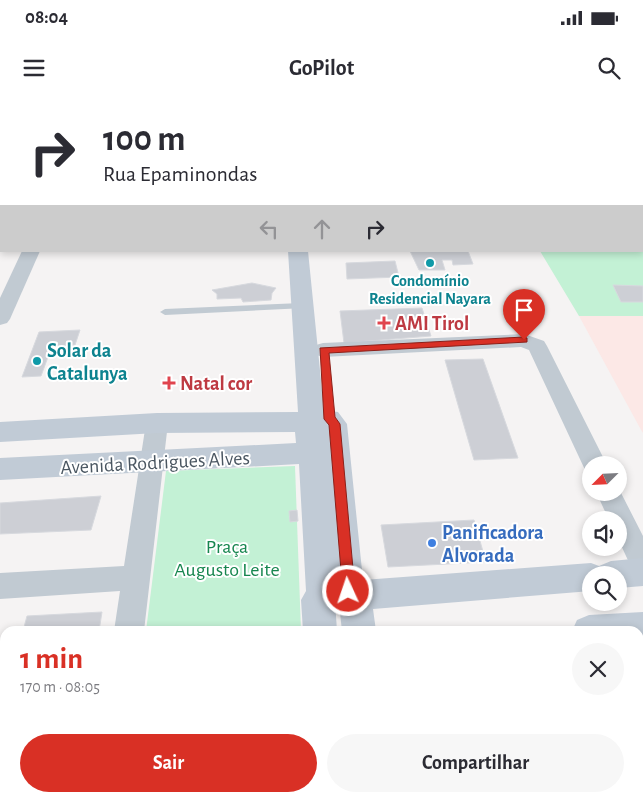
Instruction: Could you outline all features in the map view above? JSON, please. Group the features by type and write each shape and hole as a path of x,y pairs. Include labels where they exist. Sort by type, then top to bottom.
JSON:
{"main road":[{"path":"31,100 51,100"},
{"path":"298,252 301,306 316,420"},
{"path":"314,252 324,350 316,420"},
{"path":"316,420 334,424 320,455 342,592 357,626"},
{"name":"Avenida Rodrigues Alves","path":"0,432 157,423 316,420"},
{"name":"Avenida Rodrigues Alves","path":"0,469 320,455"},
{"path":"627,574 643,572"},
{"path":"320,626 318,600 342,592 582,578"}],"street":[{"path":"0,319 31,252"},
{"path":"324,350 524,340 537,346 591,456"},
{"path":"130,626 157,423"},
{"path":"612,501 643,563"},
{"path":"0,586 135,578"}],"lane":[{"path":"166,312 301,306"}],"shaded area":[{"path":"579,316 643,316 643,433 640,428"}],"green space":[{"path":"541,252 643,252 643,316 579,316"},
{"name":"Praça Augusto Leite","path":"295,466 301,626 147,626 166,471"}],"building":[{"name":"Condomínio Residencial Nayara","path":"410,252 468,252 473,264 453,265 452,260 442,260 445,270 419,270"},
{"path":"395,261 399,277 347,279 346,263"},
{"path":"252,283 276,288 272,293 271,300 243,302 241,298 217,299 217,294 212,290"},
{"path":"613,285 643,286 643,302 621,302"},
{"name":"AMI Tirol","path":"422,308 431,336 344,343 340,311"},
{"name":"Solar da Catalunya","path":"80,330 75,345 52,346 41,376 22,377 39,332"},
{"path":"483,359 518,458 474,460 445,360"},
{"path":"101,496 91,530 0,534 0,503"},
{"path":"297,510 298,521 290,522 289,511"},
{"name":"Panificadora Alvorada","path":"474,520 486,562 388,567 381,525"},
{"path":"102,612 100,626 24,626 27,616"}],"place":[{"name":"Condomínio Residencial Nayara","path":"430,263"},
{"name":"AMI Tirol","path":"384,323"},
{"name":"Solar da Catalunya","path":"37,361"},
{"name":"Natal cor","path":"169,383"},
{"name":"Panificadora Alvorada","path":"432,543"}],"route":[{"path":"348,591 348,570 337,452 334,424 329,419 324,350 524,340"}]}
